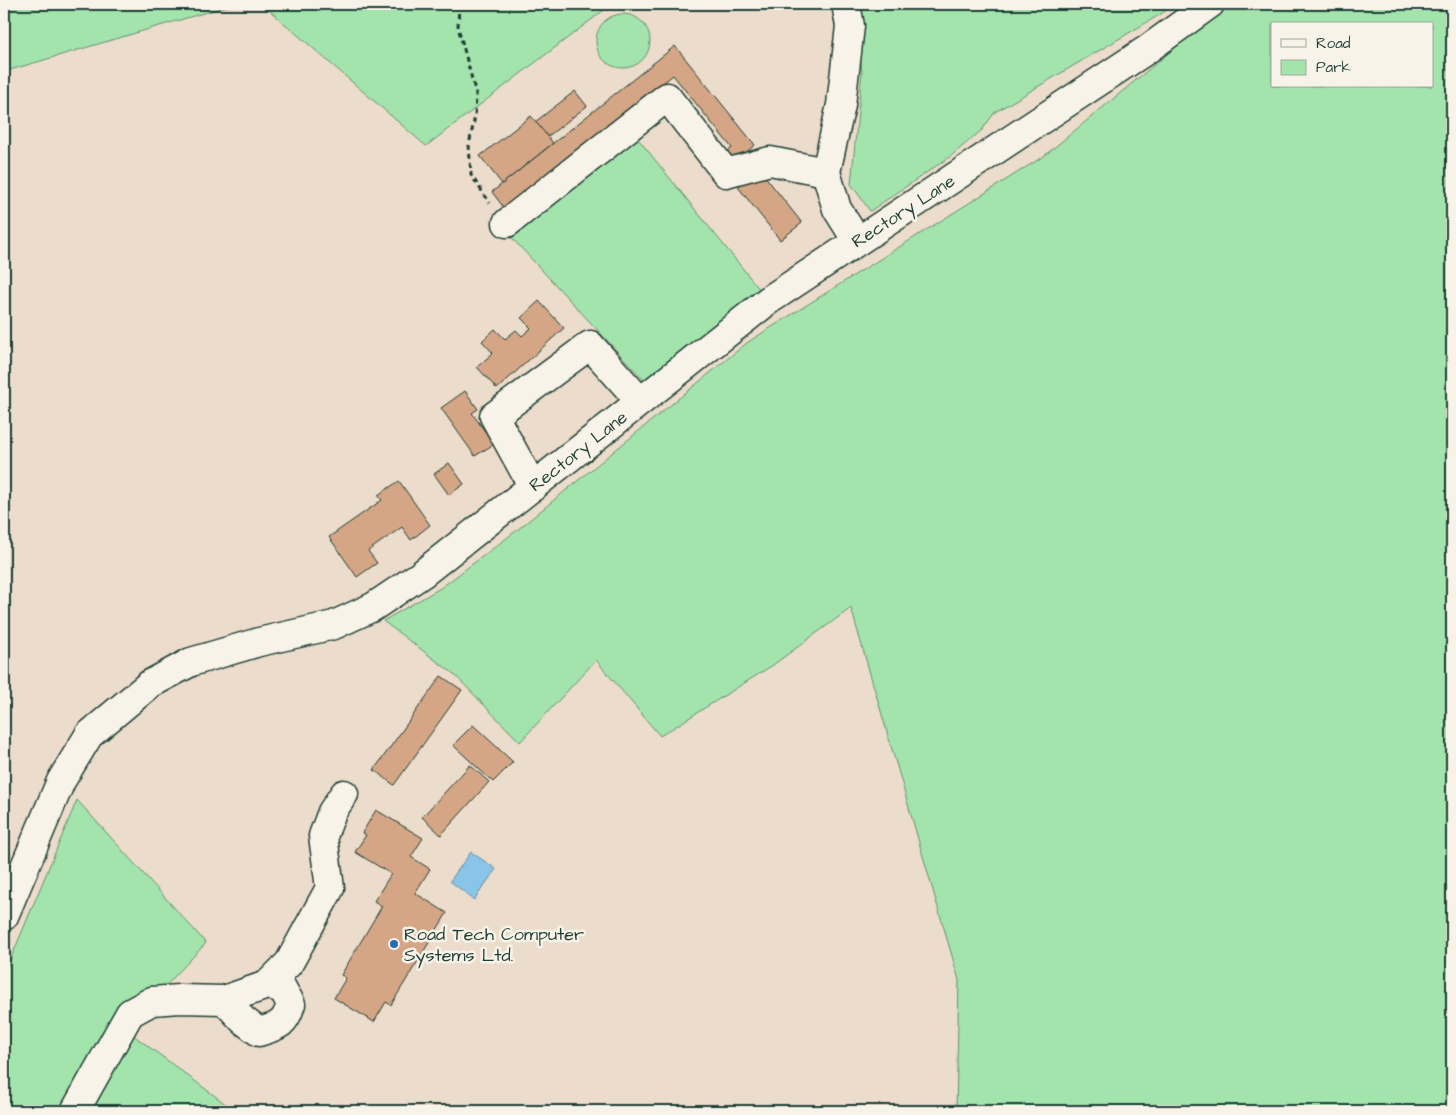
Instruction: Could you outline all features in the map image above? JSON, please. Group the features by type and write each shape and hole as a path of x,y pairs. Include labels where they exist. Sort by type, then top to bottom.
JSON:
{"street":[{"path":"846,4 850,26 841,106 826,172 837,210 857,241"},
{"name":"Rectory Lane","path":"4,916 61,780 89,735 150,684 191,662 259,642 334,624 373,607 422,574 769,300 1146,52 1210,4"},
{"path":"507,223 667,97 726,173 770,161 826,172"},
{"path":"532,487 494,416 590,345 640,401"},
{"path":"75,1111 130,1013 152,1001 179,999 224,1000 267,985 289,963 330,888 323,836 332,812 344,794"},
{"path":"224,1000 243,1020 259,1032 278,1026 288,1016 291,1004 282,988 267,985"}],"path":[{"path":"459,4 458,28 476,94 475,116 469,145 471,175 485,197 507,223"}],"green space":[{"path":"4,4 234,4 10,70 4,60"},
{"path":"262,4 612,4 426,146"},
{"path":"854,4 1174,4 1161,14 995,112 982,130 951,156 870,211 851,184 862,72"},
{"path":"1228,4 1452,4 1452,1111 956,1111 959,980 851,608 773,665 660,736 596,660 520,742 454,674 383,621 442,587 516,531 748,342 1044,156"},
{"path":"618,14 628,14 638,18 646,26 650,41 646,56 638,64 628,68 618,68 608,64 600,56 596,46 596,36 600,26 608,18"},
{"path":"635,135 760,290 644,380 510,236"},
{"path":"77,800 206,943 125,1029 235,1111 4,1111 4,975"}],"water":[{"path":"471,852 496,869 474,900 450,881"}],"building":[{"path":"675,46 755,145 733,163 725,153 732,148 673,75 505,209 492,192"},
{"path":"575,91 587,106 547,137 535,122"},
{"path":"531,116 553,143 502,184 480,156"},
{"path":"760,170 802,223 780,240 738,187"},
{"path":"539,301 564,328 497,389 477,367 493,353 482,341 495,329 505,339 516,330 522,336 531,328 521,318"},
{"path":"465,391 478,409 472,413 494,444 475,456 441,408"},
{"path":"449,463 464,484 449,495 434,474"},
{"path":"399,481 430,525 411,540 402,527 368,551 377,563 357,577 329,537 382,500 378,495"},
{"path":"441,676 462,690 394,785 374,770"},
{"path":"473,725 513,762 493,782 453,745"},
{"path":"470,765 489,782 441,835 422,817"},
{"name":"Road Tech Computer Systems Ltd.","path":"376,810 423,838 411,857 430,869 415,893 447,913 391,1005 386,1002 374,1022 334,998 346,978 341,975 382,906 374,901 391,874 355,852 366,835 362,833"}],"place":[{"name":"Road Tech Computer Systems Ltd.","path":"394,944"}]}
